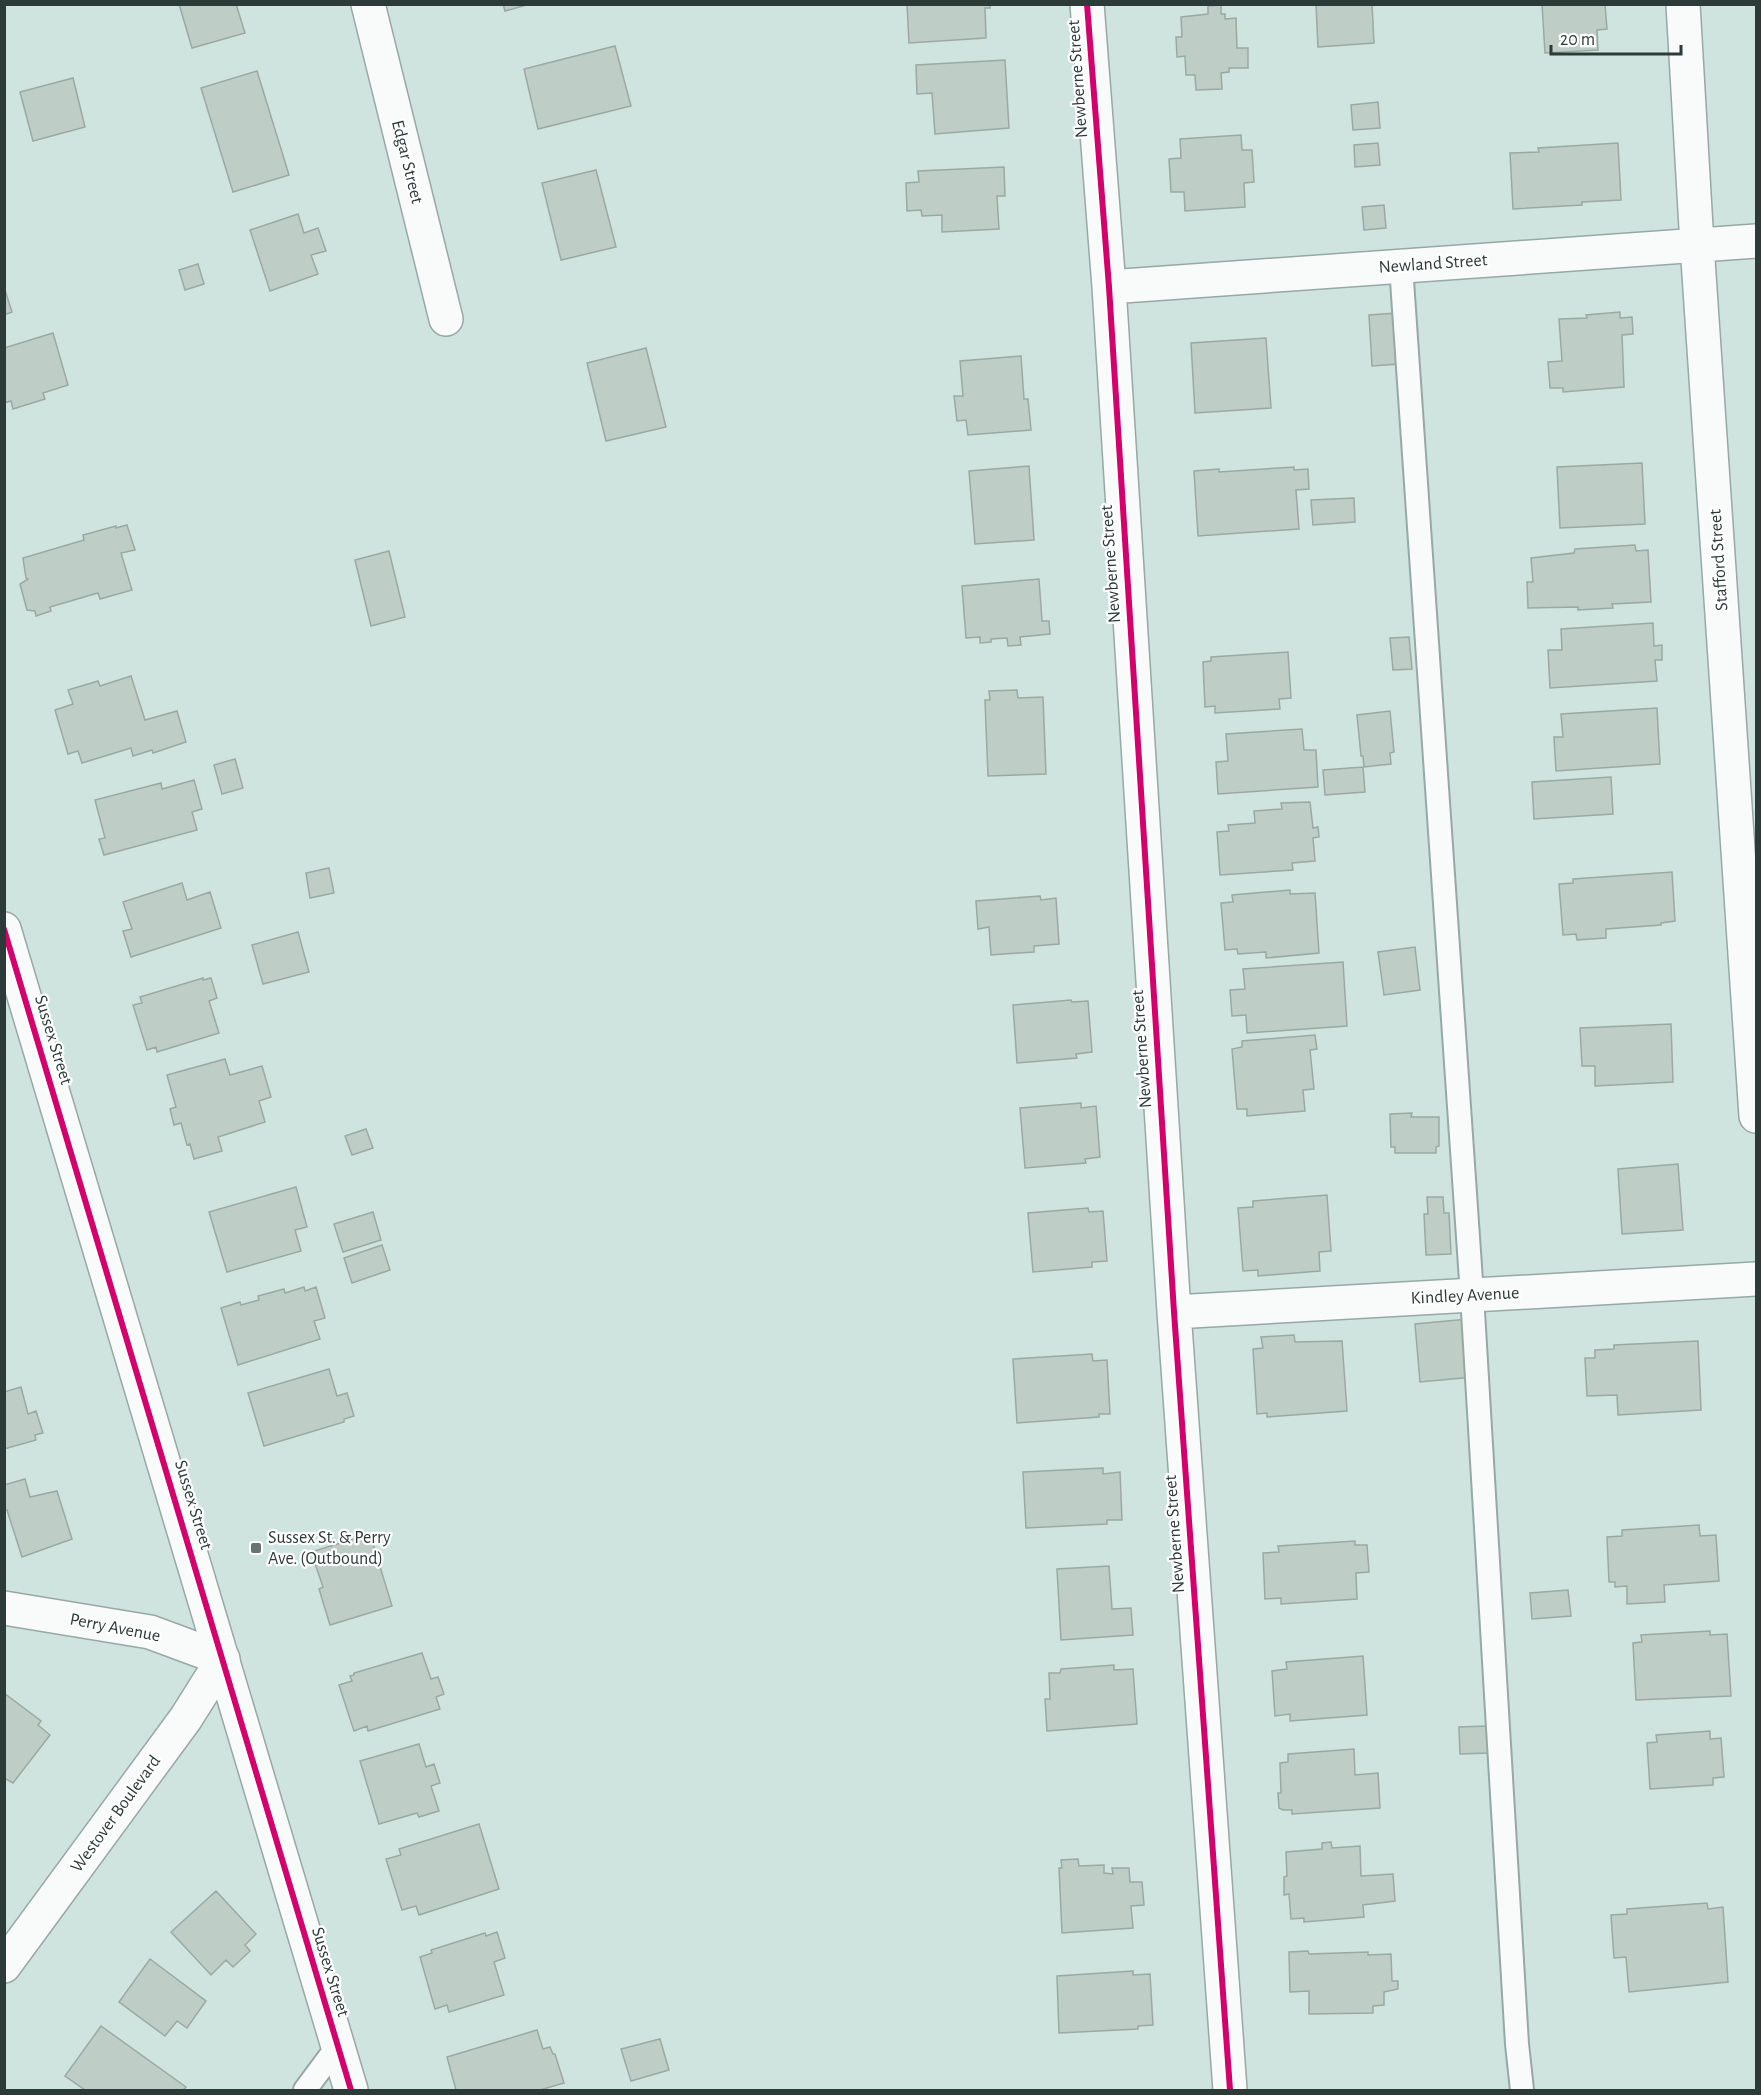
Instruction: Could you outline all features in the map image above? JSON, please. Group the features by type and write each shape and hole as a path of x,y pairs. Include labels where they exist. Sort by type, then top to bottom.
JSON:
{"street":[{"name":"Edgar Street","path":"368,4 446,319"},
{"name":"Newberne Street","path":"1087,4 1109,287 1174,1312 1230,2091"},
{"name":"Stafford Street","path":"1683,4 1697,245 1756,1116"},
{"name":"Newland Street","path":"1109,287 1756,241"},
{"name":"Sussex Street","path":"4,929 351,2091"},
{"name":"Kindley Avenue","path":"1174,1312 1756,1279"},
{"name":"Perry Avenue","path":"4,1608 150,1632 223,1659"},
{"name":"Westover Boulevard","path":"4,1966 186,1718 223,1659"}],"lane":[{"path":"1401,266 1472,1295 1516,2032 1522,2091"},
{"path":"304,2091 337,2047"}],"building":[{"path":"179,4 236,4 245,33 192,48"},
{"path":"503,4 530,4 505,11"},
{"path":"907,4 990,4 990,8 985,8 986,38 909,43"},
{"path":"1316,4 1372,4 1374,43 1318,47"},
{"path":"1542,4 1605,4 1607,29 1597,30 1598,50 1545,53"},
{"path":"1221,5 1221,14 1225,14 1225,19 1236,18 1237,48 1248,48 1248,68 1229,68 1229,72 1221,73 1222,89 1196,90 1195,75 1186,75 1185,56 1177,57 1176,37 1182,37 1181,17 1208,14 1208,6"},
{"path":"615,46 631,106 538,129 524,69"},
{"path":"1005,60 1009,128 935,134 932,93 917,94 916,65"},
{"path":"257,71 289,175 233,192 201,88"},
{"path":"73,78 85,127 33,141 20,92"},
{"path":"1378,102 1380,128 1353,130 1351,105"},
{"path":"1241,135 1242,150 1252,150 1254,182 1244,183 1245,207 1185,211 1184,192 1171,192 1169,159 1181,158 1180,139"},
{"path":"1378,143 1380,165 1355,167 1354,145"},
{"path":"1618,143 1621,200 1513,209 1510,153 1539,152 1538,148"},
{"path":"1004,167 1005,196 997,196 999,229 942,232 942,215 922,216 921,210 907,211 906,183 919,182 918,171"},
{"path":"596,170 616,247 561,260 542,183"},
{"path":"1384,205 1386,228 1364,230 1362,207"},
{"path":"298,214 304,233 318,228 326,251 311,255 318,274 270,291 250,230"},
{"path":"198,264 204,284 185,290 179,270"},
{"path":"4,287 12,312 4,315"},
{"path":"1620,312 1620,318 1632,317 1633,334 1622,335 1624,387 1563,392 1563,388 1550,388 1548,362 1562,361 1559,319 1587,318 1586,315"},
{"path":"1396,313 1399,364 1372,366 1369,315"},
{"path":"53,333 68,385 43,393 45,399 13,409 11,401 4,403 4,348"},
{"path":"1266,338 1271,408 1195,413 1191,343"},
{"path":"646,348 666,427 606,441 587,363"},
{"path":"1021,356 1024,399 1028,399 1031,430 968,435 966,420 957,421 954,396 963,396 960,361"},
{"path":"1642,463 1645,524 1560,528 1557,467"},
{"path":"1029,466 1034,540 975,544 969,471"},
{"path":"1294,467 1294,470 1308,469 1309,489 1296,490 1299,529 1198,536 1194,471 1219,469 1219,472"},
{"path":"1354,498 1355,522 1313,525 1311,500"},
{"path":"127,525 135,550 121,553 132,590 100,599 98,593 50,607 51,611 36,616 35,611 27,610 20,584 28,579 23,558 84,540 83,535"},
{"path":"1635,545 1636,551 1648,550 1651,602 1612,604 1613,608 1578,610 1578,607 1528,608 1527,582 1533,582 1531,558 1574,553 1575,549"},
{"path":"389,551 405,617 371,626 355,560"},
{"path":"1039,579 1042,621 1049,621 1050,634 1020,637 1021,645 1008,646 1007,638 991,639 991,642 980,643 980,637 966,638 962,586"},
{"path":"1653,623 1654,646 1662,645 1662,660 1655,660 1657,681 1550,688 1548,650 1562,650 1561,629"},
{"path":"1409,637 1412,669 1393,670 1390,638"},
{"path":"1288,652 1291,698 1279,699 1280,709 1215,713 1215,706 1205,707 1203,662 1211,661 1211,657"},
{"path":"131,676 145,720 177,711 186,742 153,753 152,750 133,756 131,748 82,763 78,751 68,754 55,710 73,704 68,690 98,681 100,686"},
{"path":"1017,690 1018,698 1043,697 1046,774 988,776 985,700 990,700 989,691"},
{"path":"1657,708 1660,764 1556,771 1554,737 1563,737 1561,714"},
{"path":"1390,711 1394,752 1390,753 1391,764 1364,767 1357,715"},
{"path":"1302,729 1304,750 1316,750 1318,787 1218,794 1216,762 1228,761 1226,734"},
{"path":"235,759 243,788 222,794 214,765"},
{"path":"1363,767 1365,792 1325,795 1323,770"},
{"path":"1611,777 1613,814 1534,819 1532,782"},
{"path":"194,780 202,809 192,812 197,830 104,855 99,839 105,838 95,800 161,783 162,789"},
{"path":"1310,802 1313,828 1318,827 1319,837 1313,838 1315,861 1292,863 1293,870 1220,875 1217,832 1229,831 1228,825 1255,823 1254,811 1282,809 1281,803"},
{"path":"329,868 334,893 310,898 306,873"},
{"path":"1672,872 1675,921 1661,923 1661,925 1606,929 1606,938 1577,940 1576,934 1563,935 1559,884 1573,883 1573,879"},
{"path":"182,883 187,900 210,892 221,928 131,957 123,931 132,929 123,902"},
{"path":"1290,890 1290,894 1315,893 1319,953 1266,958 1266,952 1238,954 1237,949 1225,950 1221,903 1233,902 1232,895"},
{"path":"1040,896 1041,900 1056,898 1059,944 1034,946 1034,952 991,955 989,927 978,929 976,901"},
{"path":"298,932 309,972 263,984 252,945"},
{"path":"1415,947 1420,990 1384,995 1378,952"},
{"path":"1343,962 1347,1026 1247,1033 1246,1015 1232,1016 1230,990 1245,989 1243,969"},
{"path":"203,978 203,980 211,978 217,998 209,1001 219,1033 157,1052 156,1047 147,1050 133,1005 142,1003 140,997"},
{"path":"1071,1000 1072,1002 1088,1001 1092,1052 1076,1054 1077,1058 1017,1063 1013,1005"},
{"path":"1671,1024 1673,1082 1595,1086 1595,1066 1582,1066 1580,1028"},
{"path":"1315,1035 1317,1049 1310,1050 1314,1089 1303,1090 1305,1111 1247,1116 1247,1109 1237,1109 1232,1049 1242,1047 1242,1041"},
{"path":"225,1059 230,1075 262,1066 271,1097 259,1101 265,1122 218,1137 222,1151 194,1159 190,1144 187,1145 181,1123 174,1125 170,1109 176,1107 167,1075"},
{"path":"1081,1103 1081,1108 1096,1106 1100,1157 1085,1159 1086,1163 1025,1168 1020,1108"},
{"path":"1412,1113 1411,1117 1439,1117 1439,1146 1436,1147 1436,1153 1395,1153 1395,1147 1391,1147 1390,1114"},
{"path":"366,1129 373,1148 352,1155 345,1136"},
{"path":"1678,1164 1683,1230 1622,1234 1618,1169"},
{"path":"296,1187 307,1227 295,1230 301,1251 227,1272 209,1212"},
{"path":"1327,1195 1331,1251 1319,1252 1320,1271 1258,1276 1258,1270 1243,1271 1238,1208 1253,1207 1253,1201"},
{"path":"1427,1197 1443,1197 1444,1213 1449,1213 1451,1254 1426,1255 1424,1214 1428,1214"},
{"path":"1088,1208 1089,1212 1103,1211 1107,1261 1092,1262 1092,1267 1033,1272 1028,1213"},
{"path":"373,1212 381,1240 343,1252 334,1224"},
{"path":"382,1245 390,1270 352,1283 344,1258"},
{"path":"304,1287 305,1291 316,1287 325,1318 314,1321 320,1339 238,1365 221,1308 240,1302 241,1305 259,1300 258,1296 284,1289 285,1293"},
{"path":"1468,1319 1473,1377 1420,1382 1415,1324"},
{"path":"1294,1335 1295,1342 1342,1341 1347,1411 1267,1417 1267,1413 1257,1414 1253,1349 1263,1348 1261,1337"},
{"path":"1698,1341 1701,1410 1618,1415 1617,1395 1587,1396 1585,1358 1595,1358 1595,1350 1614,1349 1614,1345"},
{"path":"1092,1354 1093,1361 1107,1360 1110,1414 1099,1414 1099,1417 1017,1423 1013,1359"},
{"path":"329,1369 337,1396 347,1393 354,1416 344,1419 344,1422 264,1446 248,1393"},
{"path":"21,1387 28,1414 36,1411 43,1433 35,1435 36,1440 4,1449 4,1392"},
{"path":"1103,1468 1103,1474 1120,1472 1122,1520 1107,1520 1107,1524 1026,1528 1023,1472"},
{"path":"25,1479 30,1497 57,1491 72,1539 22,1557 7,1510 4,1511 4,1485"},
{"path":"1699,1525 1700,1536 1716,1535 1719,1581 1664,1585 1665,1602 1627,1604 1627,1586 1615,1587 1615,1582 1609,1582 1607,1537 1622,1536 1622,1530"},
{"path":"370,1534 392,1606 330,1625 319,1589 323,1587 311,1552"},
{"path":"1355,1541 1355,1545 1367,1545 1369,1572 1356,1573 1357,1599 1281,1604 1281,1598 1265,1599 1263,1553 1279,1552 1278,1546"},
{"path":"1109,1566 1112,1609 1131,1608 1133,1635 1061,1640 1057,1569"},
{"path":"1568,1590 1571,1616 1532,1619 1530,1593"},
{"path":"1710,1631 1710,1635 1727,1634 1731,1696 1636,1700 1633,1643 1642,1642 1641,1635"},
{"path":"422,1653 431,1679 438,1677 444,1694 436,1697 440,1709 368,1731 367,1726 354,1731 339,1685 352,1681 350,1676 354,1673"},
{"path":"1363,1656 1367,1715 1290,1721 1290,1714 1275,1716 1272,1671 1287,1669 1286,1662"},
{"path":"1114,1665 1114,1670 1133,1669 1137,1724 1047,1731 1045,1699 1050,1699 1049,1673 1060,1673 1061,1669"},
{"path":"4,1693 41,1721 38,1725 50,1735 13,1783 4,1778"},
{"path":"1487,1726 1488,1753 1460,1754 1459,1727"},
{"path":"1710,1731 1710,1739 1721,1738 1724,1777 1713,1778 1713,1785 1650,1789 1647,1743 1657,1742 1656,1735"},
{"path":"419,1744 426,1767 434,1764 440,1783 431,1786 439,1811 419,1817 417,1813 379,1824 360,1761"},
{"path":"1354,1749 1355,1775 1378,1773 1380,1808 1292,1814 1292,1810 1279,1808 1280,1763 1288,1762 1288,1754"},
{"path":"479,1824 499,1889 419,1915 416,1906 402,1910 386,1859 401,1855 399,1849"},
{"path":"1331,1842 1332,1848 1360,1846 1361,1876 1393,1874 1395,1901 1363,1905 1364,1917 1304,1922 1304,1918 1291,1919 1289,1894 1284,1895 1284,1877 1287,1876 1286,1852 1322,1849 1322,1843"},
{"path":"1078,1859 1079,1866 1104,1865 1104,1873 1113,1874 1112,1868 1129,1868 1130,1882 1142,1882 1144,1905 1131,1906 1133,1928 1062,1933 1059,1868 1062,1868 1061,1860"},
{"path":"216,1891 256,1934 245,1945 250,1951 233,1967 226,1960 211,1975 171,1932"},
{"path":"1707,1903 1708,1909 1723,1907 1728,1982 1629,1992 1626,1957 1614,1958 1611,1915 1627,1914 1627,1909"},
{"path":"497,1932 505,1958 494,1962 504,1995 449,2012 447,2005 435,2009 420,1957 432,1953 431,1950 485,1933 486,1936"},
{"path":"1308,1951 1309,1954 1368,1952 1368,1955 1391,1954 1392,1981 1398,1981 1398,1989 1384,1992 1384,2005 1373,2006 1373,2013 1309,2014 1309,1991 1290,1992 1289,1952"},
{"path":"150,1959 206,2001 187,2028 177,2021 165,2036 119,2002"},
{"path":"1133,1971 1133,1975 1150,1974 1153,2025 1138,2026 1138,2029 1059,2033 1057,1976"},
{"path":"101,2026 186,2087 183,2090 85,2090 65,2076"},
{"path":"537,2030 543,2049 550,2047 555,2054 564,2083 540,2090 456,2090 447,2057"},
{"path":"660,2039 669,2070 631,2081 621,2049"}],"cycle path":[{"path":"1087,4 1109,287 1174,1312 1230,2090"},
{"path":"4,929 351,2090"}],"place":[{"name":"Sussex St. & Perry Ave. (Outbound)","path":"256,1548"}]}
